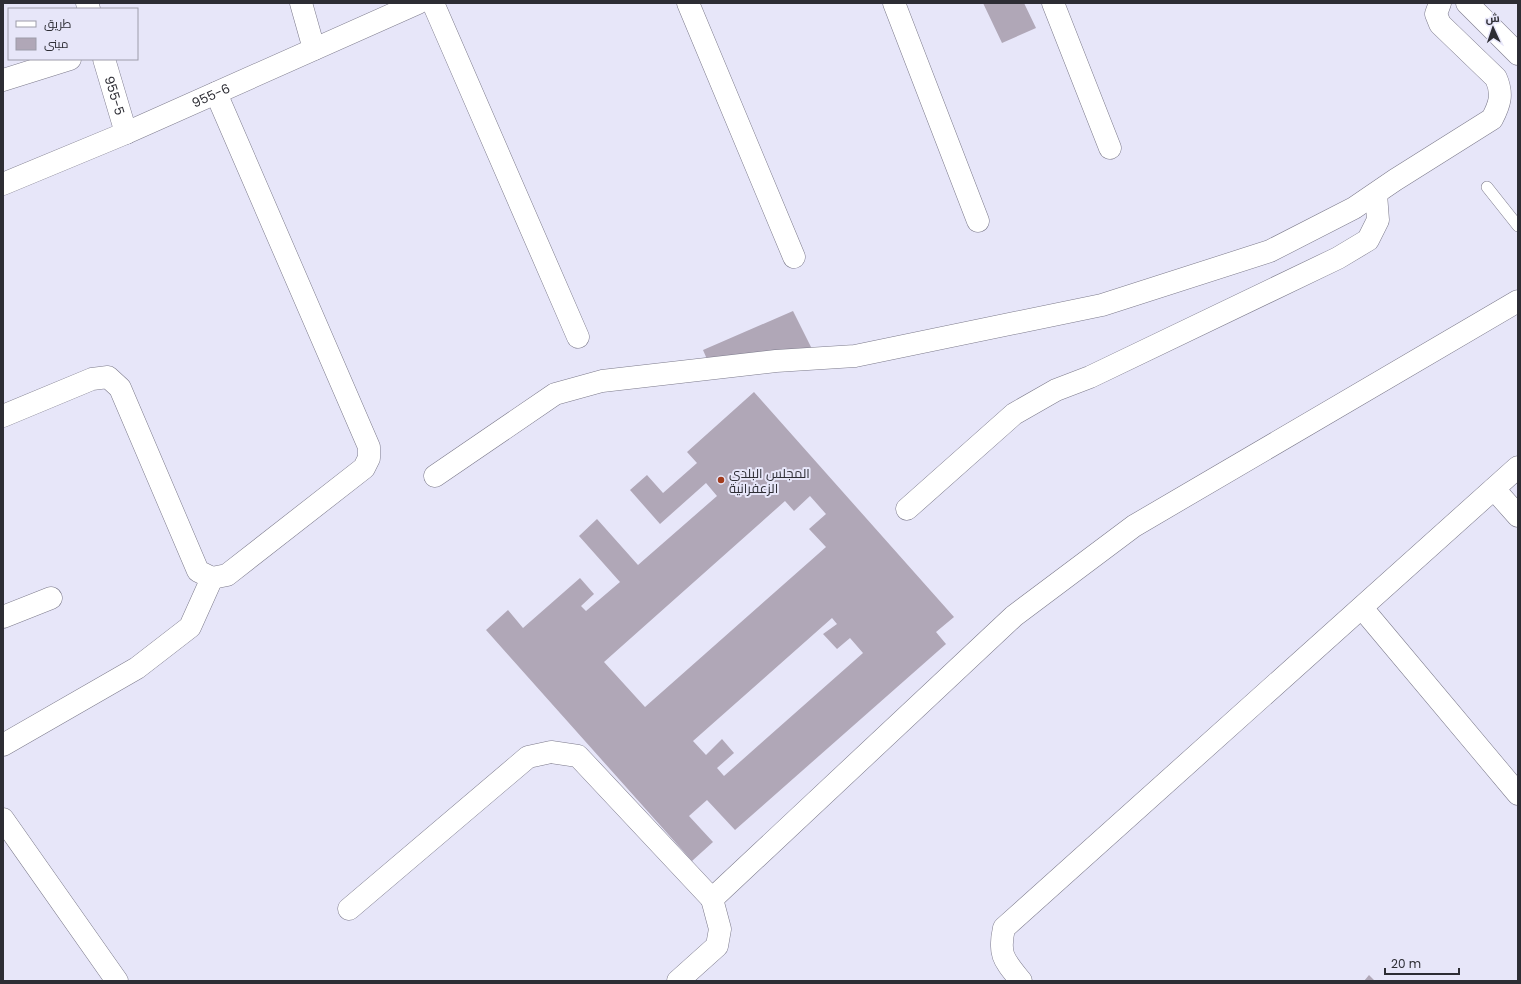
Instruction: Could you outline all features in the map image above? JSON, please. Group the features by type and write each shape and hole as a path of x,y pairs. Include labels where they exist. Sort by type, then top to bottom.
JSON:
{"street":[{"path":"300,3 314,49"},
{"name":"955-6","path":"3,184 126,133 418,3"},
{"path":"433,3 578,337"},
{"path":"688,3 794,257"},
{"path":"894,3 978,221"},
{"path":"1053,3 1110,148"},
{"path":"435,476 555,394 602,381 776,361 856,356 1102,304 1270,251 1376,194 1395,180 1492,119 1499,106 1501,96 1496,78 1440,24 1436,14 1440,3"},
{"path":"1467,3 1518,54"},
{"path":"3,80 67,60"},
{"name":"955-5","path":"104,60 126,133"},
{"path":"3,416 92,379 108,377 120,388 198,571 212,578 227,575 364,468 369,458 369,447 216,93"},
{"path":"907,509 1014,414 1056,390 1090,377 1324,265 1368,240 1378,220 1376,194"},
{"path":"712,899 1014,616 1134,526 1518,300"},
{"path":"1021,981 1006,962 1000,945 1004,928 1518,467"},
{"path":"1494,489 1518,516"},
{"path":"3,745 137,668 190,627 212,578"},
{"path":"3,617 51,598"},
{"path":"1362,608 1518,794"},
{"path":"349,909 528,757 551,752 578,756 712,899 720,929 717,946 678,981"},
{"path":"3,819 117,981"}],"lane":[{"path":"1487,187 1518,226"}],"building":[{"path":"983,3 1024,3 1036,28 1002,43"},
{"path":"793,311 813,351 710,366 703,350"},
{"path":"754,392 954,617 936,632 946,644 735,830 707,800 689,816 713,842 692,861 486,630 508,610 523,628 580,578 594,594 581,606 586,611 620,582 579,536 597,519 638,565 717,496 706,483 660,524 630,490 647,475 663,493 697,463 687,452","holes":["810,496 826,514 809,529 826,547 645,707 604,662 785,501 794,511","832,618 837,624 823,634 837,649 850,638 863,653 724,776 717,768 734,753 722,739 706,755 693,741"]},
{"path":"1369,975 1375,981 1364,981"}],"place":[{"name":"المجلس البلدي الزعفرانية","path":"721,480"}]}
